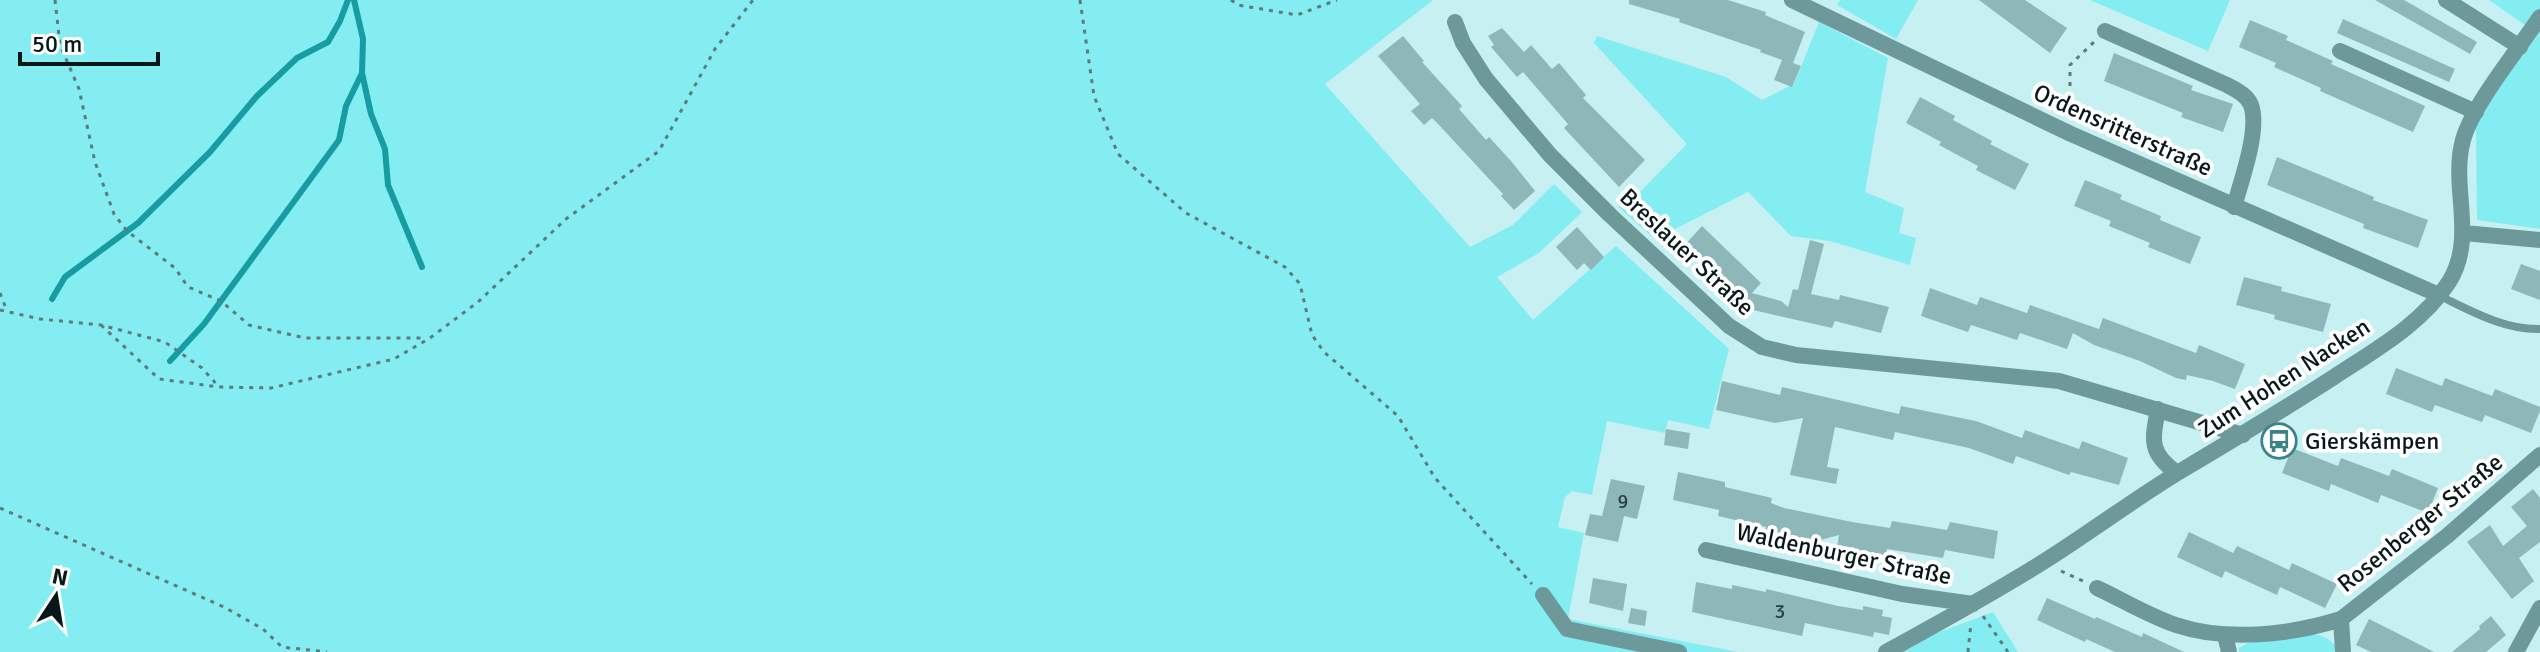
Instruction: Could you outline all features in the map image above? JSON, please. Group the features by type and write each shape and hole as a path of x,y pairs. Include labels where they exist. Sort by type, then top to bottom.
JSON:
{"street":[{"name":"Ordensritterstraße","path":"1792,0 2071,134 2439,295"},
{"path":"2446,0 2520,47"},
{"name":"Zum Hohen Nacken","path":"1886,652 2042,562 2177,473 2243,435 2403,330 2429,309 2455,270 2464,233 2459,164 2463,138 2476,112 2540,17"},
{"name":"Breslauer Straße","path":"1455,22 1473,61 1550,155 1620,225 1744,337 1762,347 1796,355 2059,381 2243,435"},
{"path":"2105,31 2227,85 2242,93 2251,104 2251,140 2234,207"},
{"path":"2340,51 2476,112"},
{"path":"2464,233 2540,240"},
{"path":"2158,409 2154,447 2162,463 2177,473"},
{"name":"Rosenberger Straße","path":"2097,588 2172,624 2210,634 2308,627 2341,619 2447,536 2540,455"},
{"name":"Waldenburger Straße","path":"1706,550 1902,594 1973,604"},
{"path":"1543,595 1567,629 1679,652"},
{"path":"2516,652 2540,608"},
{"path":"2341,619 2343,652"},
{"path":"2225,635 2229,652"}],"lane":[{"path":"2439,295 2483,317 2516,327 2540,329"}],"path":[{"path":"55,0 60,45 79,89 95,162 114,214 127,231 175,268 188,287 221,301 249,325 305,338 430,338"},
{"path":"101,325 159,379 219,387 271,388 394,359 430,338 478,302 566,219 659,151 715,49 753,0"},
{"path":"1080,0 1094,96 1118,154 1186,213 1285,267 1300,284 1312,335 1324,352 1398,416 1435,478 1543,595"},
{"path":"1231,0 1238,5 1297,15 1337,0"},
{"path":"2071,134 2070,65 2105,31"},
{"path":"0,293 7,311"},
{"path":"0,310 40,319 101,325 165,342 202,368 219,387"},
{"path":"0,508 224,607 263,629 282,650 327,652"},
{"path":"2042,562 2097,588"},
{"path":"1968,652 1973,604"},
{"path":"1973,604 2008,652"}],"shaded area":[{"path":"0,0 1433,0 1325,84 1470,247 1513,225 1554,184 1582,212 1539,253 1497,277 1533,320 1616,246 1729,349 1709,429 1668,420 1665,433 1607,421 1592,495 1572,491 1565,497 1558,527 1584,533 1568,619 1738,652 0,652"},
{"path":"1840,0 1918,0 1896,39 1837,5"},
{"path":"2090,0 2230,0 2208,51"},
{"path":"2489,0 2540,0 2540,229 2477,220 2476,125 2532,30"},
{"path":"1819,22 1888,58 1865,192 1904,208 1899,233 1916,238 1910,265 1830,241 1791,236 1748,192 1655,239 1618,207 1637,195 1687,144 1594,43 1597,36 1726,77 1762,100 1794,84"},
{"path":"1993,612 2018,652 1886,652"},
{"path":"2302,634 2322,636 2337,648 2333,652 2239,652 2239,648 2251,641"}],"building":[{"path":"1629,0 1728,0 1766,12 1765,15 1805,32 1793,63 1801,66 1792,87 1774,80 1782,60 1679,22 1680,19 1629,4"},
{"path":"1979,0 2025,0 2067,28 2050,53"},
{"path":"2375,0 2404,0 2477,42 2470,54"},
{"path":"2343,19 2455,69 2449,82 2337,33"},
{"path":"2250,20 2288,36 2286,40 2333,61 2331,64 2425,106 2413,132 2320,91 2321,88 2274,67 2276,63 2239,47"},
{"path":"1502,28 1524,52 1531,45 1552,69 1559,63 1586,95 1583,98 1645,160 1619,187 1564,128 1568,124 1523,72 1517,77 1491,47 1494,45 1488,36"},
{"path":"1403,36 1462,106 1459,109 1486,140 1489,137 1535,191 1514,210 1501,196 1503,194 1432,118 1424,125 1411,111 1420,104 1378,56"},
{"path":"2114,53 2193,86 2191,90 2233,104 2223,132 2181,117 2183,113 2104,81"},
{"path":"1920,97 1955,116 1953,120 1992,141 1990,144 2029,164 2015,190 1976,170 1978,166 1906,123"},
{"path":"2277,157 2374,197 2373,200 2428,220 2418,248 2363,228 2364,224 2267,185"},
{"path":"2085,180 2122,195 2120,199 2201,237 2190,264 2148,247 2150,243 2109,226 2111,221 2074,206"},
{"path":"1702,226 1761,283 1752,293 1781,301 1788,307 1793,289 1798,290 1810,240 1824,244 1811,294 1839,300 1840,295 1889,307 1881,333 1835,321 1832,328 1753,310 1684,246"},
{"path":"1577,227 1604,257 1591,270 1584,263 1577,270 1556,247"},
{"path":"2521,264 2540,271 2540,300 2511,289"},
{"path":"2244,277 2282,287 2281,291 2331,304 2323,332 2236,305"},
{"path":"1930,288 1977,305 1980,297 2027,313 2030,305 2099,329 2103,318 2196,353 2199,345 2245,364 2235,389 2187,375 2186,380 2176,378 2094,345 2073,333 2067,349 2020,333 2017,340 1971,325 1968,332 1921,316"},
{"path":"2396,368 2442,386 2445,378 2492,396 2495,389 2540,407 2540,411 2531,433 2485,415 2482,422 2435,405 2432,412 2386,394"},
{"path":"1722,381 1780,395 1782,387 1899,414 1901,406 1976,421 2022,438 2025,430 2079,449 2082,441 2128,458 2119,485 2071,472 2069,475 2016,456 2013,464 1969,448 1895,432 1893,440 1835,427 1827,467 1839,469 1836,484 1790,475 1803,418 1775,423 1716,410"},
{"path":"1666,429 1690,433 1688,449 1664,445"},
{"path":"2292,448 2338,466 2341,458 2389,476 2392,469 2438,488 2428,513 2381,495 2378,503 2331,484 2329,491 2282,473"},
{"path":"1678,472 1725,482 1725,487 1772,498 1771,503 1784,508 1852,522 1890,528 1892,521 1947,530 1950,522 1998,531 1994,559 1945,550 1943,558 1887,549 1886,556 1837,547 1839,535 1813,542 1765,533 1766,527 1718,516 1719,510 1673,500"},
{"path":"1611,479 1645,486 1637,519 1624,516 1618,542 1585,535 1590,514 1602,516"},
{"path":"2533,489 2540,498 2540,542 2519,558 2534,581 2512,599 2467,542 2490,525 2503,546 2527,526 2511,507"},
{"path":"2189,532 2233,553 2237,546 2289,570 2292,563 2337,584 2325,608 2280,587 2277,595 2225,571 2222,578 2177,557"},
{"path":"1593,578 1627,584 1623,611 1589,603"},
{"path":"1696,582 1732,589 1732,585 1766,592 1766,589 1838,606 1883,610 1882,616 1892,618 1889,635 1874,632 1873,637 1805,623 1802,636 1692,612"},
{"path":"2047,598 2142,637 2143,633 2184,652 2115,652 2086,639 2085,642 2037,620"},
{"path":"1631,608 1647,611 1645,626 1628,623"},
{"path":"2491,616 2506,635 2486,652 2452,652 2480,629 2479,626"},
{"path":"2369,619 2434,652 2371,652 2356,645"}],"waterway":[{"path":"52,299 65,277 138,223 210,152 257,96 297,58 328,42 348,0"},
{"path":"170,361 204,324 339,140 346,106 362,73 363,39 354,0"},
{"path":"362,73 371,114 385,149 388,185 422,267"}],"place":[{"name":"Gierskämpen","path":"2279,441"}]}
